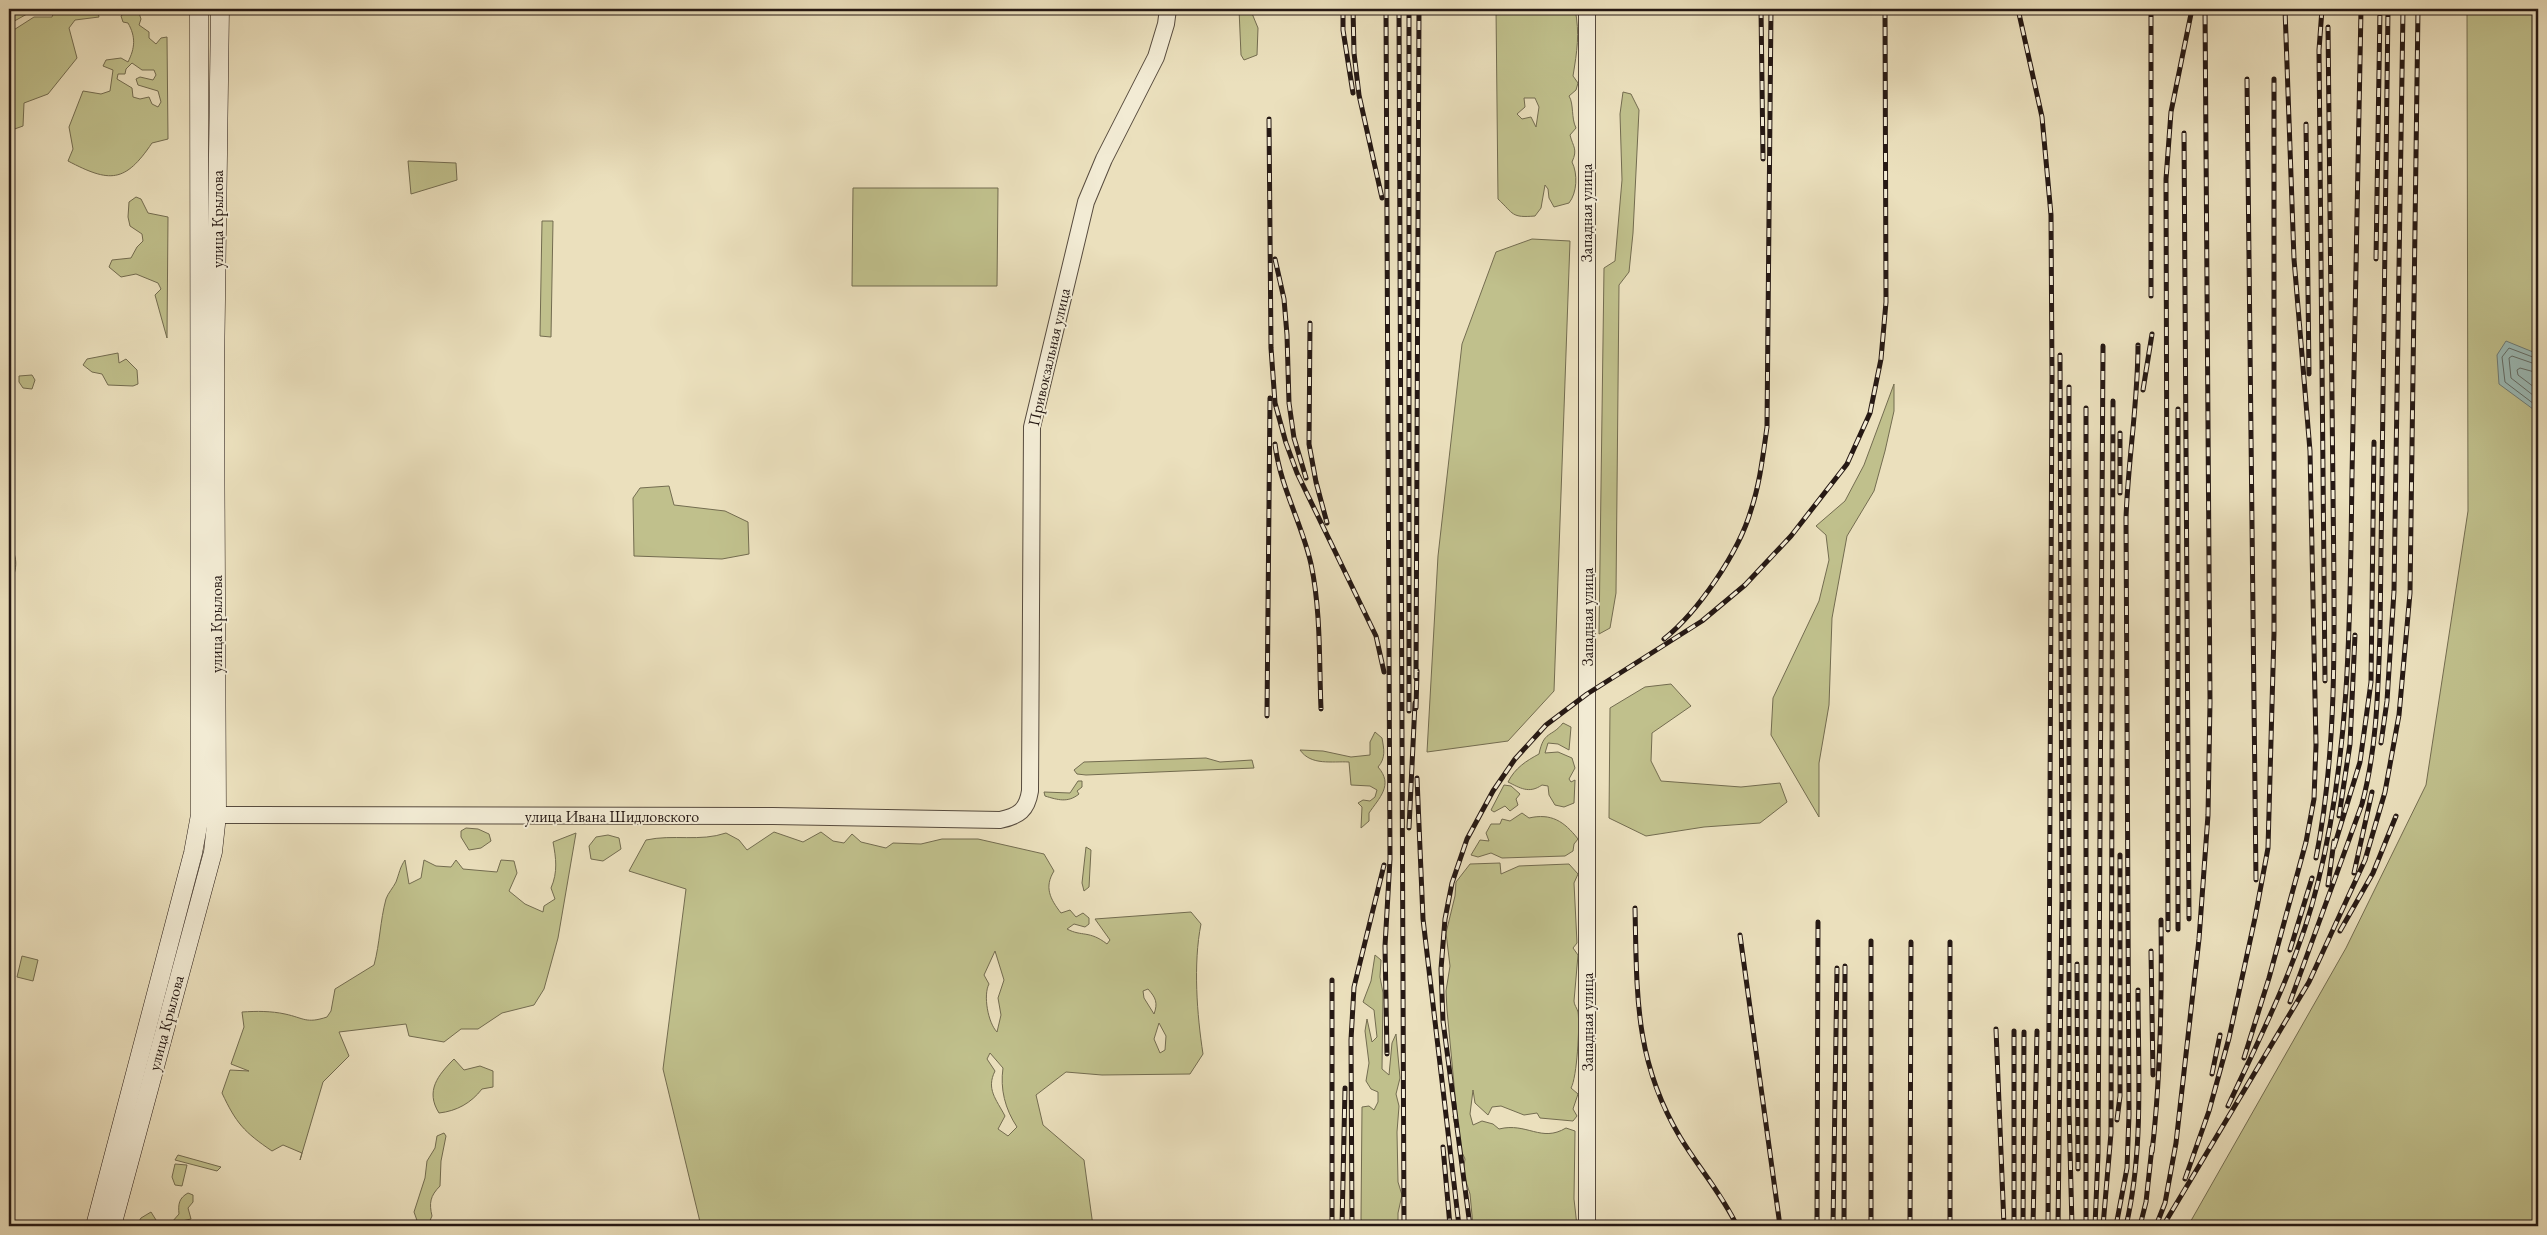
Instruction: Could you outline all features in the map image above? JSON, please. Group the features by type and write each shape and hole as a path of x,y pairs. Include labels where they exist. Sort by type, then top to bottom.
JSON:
{"main road":[{"name":"улица Крылова","path":"112,1226 213,852 209,815 199,9"},
{"name":"улица Крылова","path":"95,1226 192,853 209,815 220,9"}],"street":[{"name":"Привокзальная улица","path":"1022,813 1028,802 1030,790 1032,428 1086,202 1104,159 1156,57 1166,24 1168,9"},
{"name":"Западная улица","path":"1586,1226 1587,9"},
{"name":"улица Ивана Шидловского","path":"209,815 773,816 1000,820 1022,813"}],"green space":[{"path":"9,9 36,9 9,24"},
{"path":"55,9 97,9 99,17 75,20 69,28 77,58 48,94 24,103 23,126 9,131 9,33 34,17 52,17"},
{"path":"129,9 139,13 141,19 139,25 149,32 149,38 156,44 161,38 167,37 168,139 152,143 133,166 125,172 106,176 68,161 73,149 69,127 83,91 101,94 110,91 113,70 103,66 106,60 121,58 128,62 132,52 133,38 131,28 128,23 123,22 121,16","holes":["132,63 142,70 154,70 156,75 153,80 140,77 136,79 138,85 158,91 161,102 158,107 152,104 149,97 140,99 133,97 132,88 117,79 118,74 125,74 126,69"]},
{"path":"1239,9 1252,9 1251,11 1258,28 1257,55 1244,60 1241,55"},
{"path":"1496,9 1575,9 1578,35 1573,76 1578,83 1576,90 1569,96 1576,128 1570,135 1575,151 1572,162 1576,178 1572,199 1569,203 1554,207 1545,185 1541,208 1535,216 1521,216 1514,214 1498,199","holes":["1524,98 1535,98 1539,107 1536,127 1531,117 1522,119 1517,114 1525,107"]},
{"path":"2467,9 2538,9 2538,354 2536,354 2538,411 2538,1226 2188,1226 2346,948 2426,785 2468,511"},
{"path":"1623,92 1631,94 1639,110 1633,233 1629,272 1619,285 1616,593 1610,628 1599,634 1604,268 1615,261 1622,180 1620,114"},
{"path":"408,161 456,163 457,180 411,194"},
{"path":"853,188 998,188 997,286 852,286"},
{"path":"136,197 141,199 148,213 168,217 167,338 155,295 161,289 158,283 136,274 121,277 109,267 112,260 131,258 143,241 142,234 130,226 128,217 129,202"},
{"path":"542,221 553,221 551,337 540,336"},
{"path":"1532,239 1570,241 1554,691 1508,741 1427,752 1438,556 1462,344 1496,252"},
{"path":"118,353 119,363 126,359 137,370 138,384 133,386 108,385 102,374 92,372 83,365 87,359"},
{"path":"32,375 35,380 32,389 23,388 19,382 19,376"},
{"path":"1894,384 1894,411 1885,451 1874,491 1847,536 1832,618 1829,705 1819,763 1819,817 1771,735 1773,698 1819,601 1829,560 1826,535 1816,526 1845,501 1864,465"},
{"path":"669,486 674,505 725,511 748,522 749,554 722,559 634,556 633,498 640,488"},
{"path":"9,546 16,559 16,565 14,575 9,584"},
{"path":"1671,684 1691,706 1652,733 1651,761 1661,781 1741,787 1780,783 1787,802 1760,823 1704,827 1646,836 1609,818 1610,708 1645,687"},
{"path":"1563,723 1571,727 1569,750 1558,744 1548,743 1545,753 1558,752 1572,758 1575,768 1569,779 1571,782 1575,780 1574,803 1564,807 1555,805 1549,795 1548,786 1542,785 1529,790 1508,782 1521,765 1539,754 1543,741"},
{"path":"1375,732 1382,738 1384,750 1381,764 1378,767 1383,774 1385,786 1369,813 1369,821 1361,828 1362,807 1358,803 1363,800 1370,801 1375,797 1377,790 1370,786 1351,785 1349,762 1316,761 1300,750 1323,751 1351,757 1370,755 1370,742"},
{"path":"1206,758 1220,762 1252,760 1254,768 1086,775 1077,774 1074,770 1084,762"},
{"path":"1078,781 1082,781 1082,787 1077,791 1079,794 1071,799 1045,796 1044,792 1070,793"},
{"path":"1504,785 1511,786 1520,794 1516,799 1518,805 1510,811 1505,806 1494,812 1491,810"},
{"path":"1522,813 1529,818 1550,818 1568,827 1578,839 1574,844 1573,851 1565,856 1502,858 1491,853 1478,857 1471,855 1480,840 1489,841 1486,833 1491,824 1500,824 1502,819 1510,821"},
{"path":"466,828 478,829 489,834 491,841 481,848 469,850 461,837 461,831"},
{"path":"774,832 803,842 821,832 833,841 844,843 852,834 861,842 886,848 893,843 921,844 942,839 978,839 1044,854 1054,871 1049,882 1049,888 1051,898 1057,908 1061,913 1070,910 1076,917 1083,913 1089,918 1089,924 1085,927 1074,924 1067,929 1090,935 1107,944 1110,940 1095,919 1191,912 1201,924 1197,956 1197,989 1203,1054 1190,1074 1102,1075 1066,1072 1036,1095 1043,1125 1084,1160 1093,1226 701,1226 663,1069 686,889 629,871 646,840 656,838 696,838 726,833 739,840 747,850","holes":["995,951 1004,980 998,998 1001,1015 997,1032 989,1016 986,995 989,984 984,975","1148,989 1154,998 1156,1004 1154,1014 1144,998 1143,991","1159,1023 1166,1036 1165,1050 1160,1053 1154,1039","990,1053 1003,1068 1002,1084 1004,1099 1017,1127 1008,1136 998,1129 1005,1116 993,1094 992,1077 995,1071 987,1059"]},
{"path":"576,833 558,938 544,989 534,1005 502,1013 478,1029 461,1029 444,1042 409,1036 406,1024 339,1032 349,1056 323,1082 300,1160 302,1153 283,1145 272,1151 254,1138 242,1126 222,1093 230,1070 249,1071 231,1064 244,1027 242,1012 274,1012 305,1020 327,1017 331,1011 335,989 374,965 386,899 396,882 405,860 409,884 421,878 424,860 436,866 451,867 456,860 463,869 497,872 501,860 514,861 517,873 509,891 525,904 543,912 544,906 555,899 551,888 556,865 553,842"},
{"path":"608,835 619,838 621,849 603,861 591,859 589,846 596,837"},
{"path":"1086,847 1091,850 1089,887 1084,891 1082,883"},
{"path":"1500,863 1501,874 1519,866 1569,864 1578,874 1574,883 1577,943 1573,948 1578,955 1574,1004 1579,1019 1575,1074 1571,1088 1578,1094 1573,1109 1577,1116 1573,1121 1540,1118 1537,1113 1524,1115 1501,1106 1492,1107 1488,1115 1475,1103 1473,1090 1470,1114 1473,1125 1482,1121 1493,1124 1499,1129 1518,1128 1549,1134 1566,1128 1575,1131 1574,1199 1577,1226 1473,1226 1470,1194 1463,1172 1465,1159 1459,1146 1453,1116 1457,1116 1447,1010 1446,991 1450,966 1446,933 1455,896 1456,882 1470,864"},
{"path":"1375,955 1381,960 1380,977 1383,993 1382,1069 1389,1075 1392,1043 1396,1034 1400,1078 1396,1094 1399,1106 1397,1132 1398,1182 1402,1195 1398,1213 1398,1226 1363,1226 1361,1219 1362,1107 1369,1106 1374,1110 1378,1102 1378,1092 1371,1089 1366,1081 1369,1063 1365,1031 1367,1019 1372,1042 1377,1037 1374,1010 1363,1002 1371,981"},
{"path":"22,956 38,960 33,981 17,977"},
{"path":"454,1059 464,1070 480,1066 493,1071 493,1087 482,1089 468,1102 458,1108 439,1113 433,1098 433,1090 443,1071"},
{"path":"444,1133 446,1136 441,1161 440,1186 431,1200 432,1216 428,1225 419,1226 414,1212 425,1178 427,1161 435,1148 437,1136"},
{"path":"178,1155 221,1167 217,1171 175,1160"},
{"path":"175,1164 187,1165 182,1186 175,1185 172,1177"},
{"path":"188,1193 193,1195 193,1202 188,1208 191,1219 182,1221 180,1226 173,1226 172,1222 179,1214 180,1202"},
{"path":"151,1212 156,1220 155,1226 136,1226 141,1218"}],"water":[{"path":"2506,341 2538,354 2537,412 2499,384 2497,355"}],"railway":[{"path":"1343,9 1343,30 1353,93"},
{"path":"1353,9 1354,53 1359,95 1382,198"},
{"path":"1386,9 1390,859 1385,946 1387,1054"},
{"path":"1399,9 1404,1226"},
{"path":"1409,9 1409,711"},
{"path":"1416,678 1419,9"},
{"path":"1761,9 1763,159"},
{"path":"1664,639 1690,613 1716,580 1727,562 1745,526 1757,490 1761,469 1767,427 1771,9"},
{"path":"1470,1226 1443,1021 1441,969 1445,919 1452,883 1467,839 1493,791 1515,759 1546,725 1587,694 1702,621 1745,585 1791,536 1847,464 1870,413 1881,359 1886,302 1885,9"},
{"path":"2018,9 2042,117 2051,215 2048,1226"},
{"path":"2151,9 2151,296"},
{"path":"2168,930 2166,179 2171,112 2192,9"},
{"path":"2156,1226 2165,1203 2176,1143 2199,939 2208,815 2210,702 2205,9"},
{"path":"2244,1058 2269,978 2306,842 2314,799 2316,745 2310,451 2294,259 2285,9"},
{"path":"2322,9 2319,50 2325,681"},
{"path":"2228,1106 2279,996 2301,940 2318,882 2337,782 2347,680 2349,628 2361,9"},
{"path":"2376,259 2380,9"},
{"path":"2290,1002 2362,804 2374,740 2380,632 2388,9"},
{"path":"2381,743 2387,701 2394,591 2403,9"},
{"path":"2163,1226 2309,982 2365,860 2385,792 2399,715 2410,593 2418,9"},
{"path":"2316,858 2328,769 2334,676 2328,27"},
{"path":"2247,79 2256,880"},
{"path":"2185,1179 2209,1111 2229,1038 2268,848 2274,633 2274,79"},
{"path":"1269,119 1271,348 1275,403 1297,473 1376,636 1384,672"},
{"path":"2306,124 2309,374"},
{"path":"2184,133 2189,919"},
{"path":"1275,259 1284,299 1289,403 1294,438 1306,478"},
{"path":"1310,323 1309,444 1316,482 1327,523"},
{"path":"2143,390 2152,334"},
{"path":"2116,1226 2127,1168 2129,1115 2126,518 2138,345"},
{"path":"2095,1226 2098,1155 2103,346"},
{"path":"2058,1226 2062,898 2060,355"},
{"path":"2069,387 2069,1111 2072,1226"},
{"path":"1267,716 1270,398"},
{"path":"2103,1226 2111,1133 2113,401"},
{"path":"2086,408 2086,1226"},
{"path":"2178,409 2178,929"},
{"path":"2120,433 2120,493"},
{"path":"2334,847 2360,762 2371,682 2374,442"},
{"path":"1275,444 1281,475 1311,564 1318,618 1321,709"},
{"path":"2339,816 2350,744 2355,635"},
{"path":"1416,708 1417,671"},
{"path":"1409,828 1415,703"},
{"path":"1417,778 1423,919 1459,1226"},
{"path":"2354,873 2372,792"},
{"path":"2340,931 2373,873 2396,816"},
{"path":"2328,885 2334,841"},
{"path":"2117,1120 2120,1096 2120,855"},
{"path":"1352,1226 1351,1040 1354,987 1384,865"},
{"path":"2290,950 2312,878"},
{"path":"1635,908 1636,969 1641,1026 1654,1081 1665,1109 1680,1137 1737,1226"},
{"path":"2152,1152 2160,1036 2161,920"},
{"path":"1817,1226 1818,922"},
{"path":"1740,935 1780,1226"},
{"path":"1871,941 1871,1226"},
{"path":"1910,1226 1911,942"},
{"path":"1950,942 1950,1226"},
{"path":"2151,951 2153,1075"},
{"path":"2077,964 2078,1169"},
{"path":"1844,1226 1845,966"},
{"path":"1833,1226 1837,968"},
{"path":"1332,980 1332,1226"},
{"path":"2126,1226 2132,1197 2138,1138 2138,990"},
{"path":"1996,1029 2004,1226"},
{"path":"2014,1031 2014,1226"},
{"path":"2033,1226 2037,1031"},
{"path":"2023,1226 2024,1032"},
{"path":"2212,1074 2220,1035"},
{"path":"1342,1226 1345,1088"},
{"path":"1443,1147 1450,1226"},
{"path":"2140,1226 2146,1202 2152,1147"}]}
